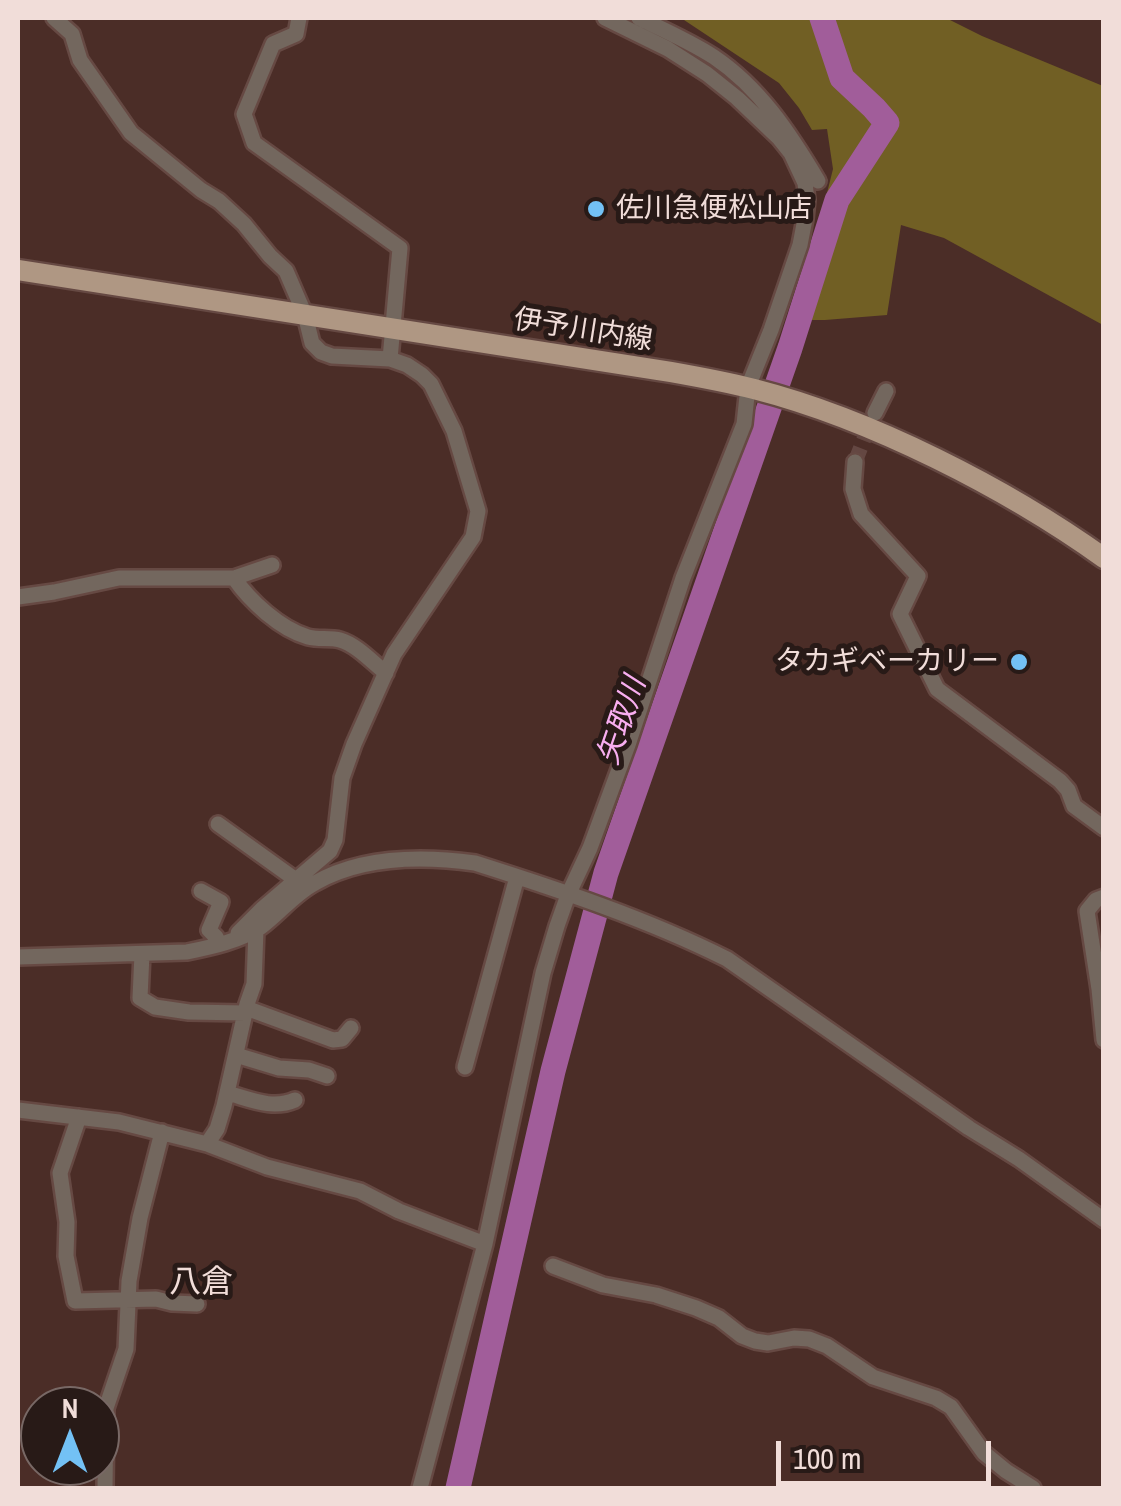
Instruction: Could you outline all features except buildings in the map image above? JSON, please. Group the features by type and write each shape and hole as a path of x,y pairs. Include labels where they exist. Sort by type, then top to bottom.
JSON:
{"main road":[{"name":"伊予川内線","path":"18,270 752,388 851,421 933,458 1033,513 1104,558"}],"street":[{"path":"54,18 72,34 80,60 130,133 219,201 286,271 305,315 312,344 332,356 390,359 422,375 430,384 454,430 478,511 468,547 394,654 354,744 342,778 335,840 330,851 225,942"},
{"path":"299,18 296,34 273,44 244,114 254,143 400,248 390,359"},
{"path":"420,1488 485,1244 543,973 628,745 683,578 744,424 752,388 800,245 807,200 805,183 791,153 738,98 668,49 605,18"},
{"path":"639,18 714,57 752,89 819,176 816,192 807,200"},
{"path":"875,414 886,392"},
{"path":"855,462 853,490 861,514 918,576 900,614 938,689 1060,781 1074,806 1104,828"},
{"path":"18,597 119,578 234,578 272,565"},
{"path":"234,578 258,607 296,632 352,645 386,674"},
{"path":"218,824 296,880"},
{"path":"18,958 188,952 256,930 315,883 340,872 398,860 474,864 631,917 727,959 1104,1220"},
{"path":"466,1067 518,877"},
{"path":"201,892 221,902 208,930 225,942"},
{"path":"1104,897 1087,911 1104,1040"},
{"path":"207,1144 217,1128 254,984 256,930"},
{"path":"142,954 140,998 154,1007 189,1012 246,1011 334,1040 342,1039 351,1028"},
{"path":"236,1055 327,1076"},
{"path":"227,1093 271,1105 294,1100"},
{"path":"18,1110 119,1122 207,1144 267,1167 360,1190 400,1211 485,1244"},
{"path":"79,1118 60,1173 67,1222 66,1256 75,1301 156,1299 197,1304"},
{"path":"106,1488 106,1408 126,1349 129,1280 162,1132"},
{"path":"553,1266 603,1284 656,1294 696,1308 756,1341 809,1339 827,1346 873,1378 936,1398 951,1407 984,1453 1034,1488"}],"shaded area":[{"path":"681,18 946,18 1103,86 1103,325 944,238 901,225 887,315 789,320 814,245 833,169 827,129 812,130 779,83"}],"waterway":[{"name":"矢取川","path":"458,1488 553,1071 606,873 790,348 837,200 887,123 842,78 822,18"}],"tunnel":[{"path":"855,462 872,419"}],"place":[{"name":"佐川急便松山店","path":"596,209"},
{"name":"タカギベーカリー","path":"1019,662"}],"district":[{"name":"八倉","path":"201,1283"}]}
